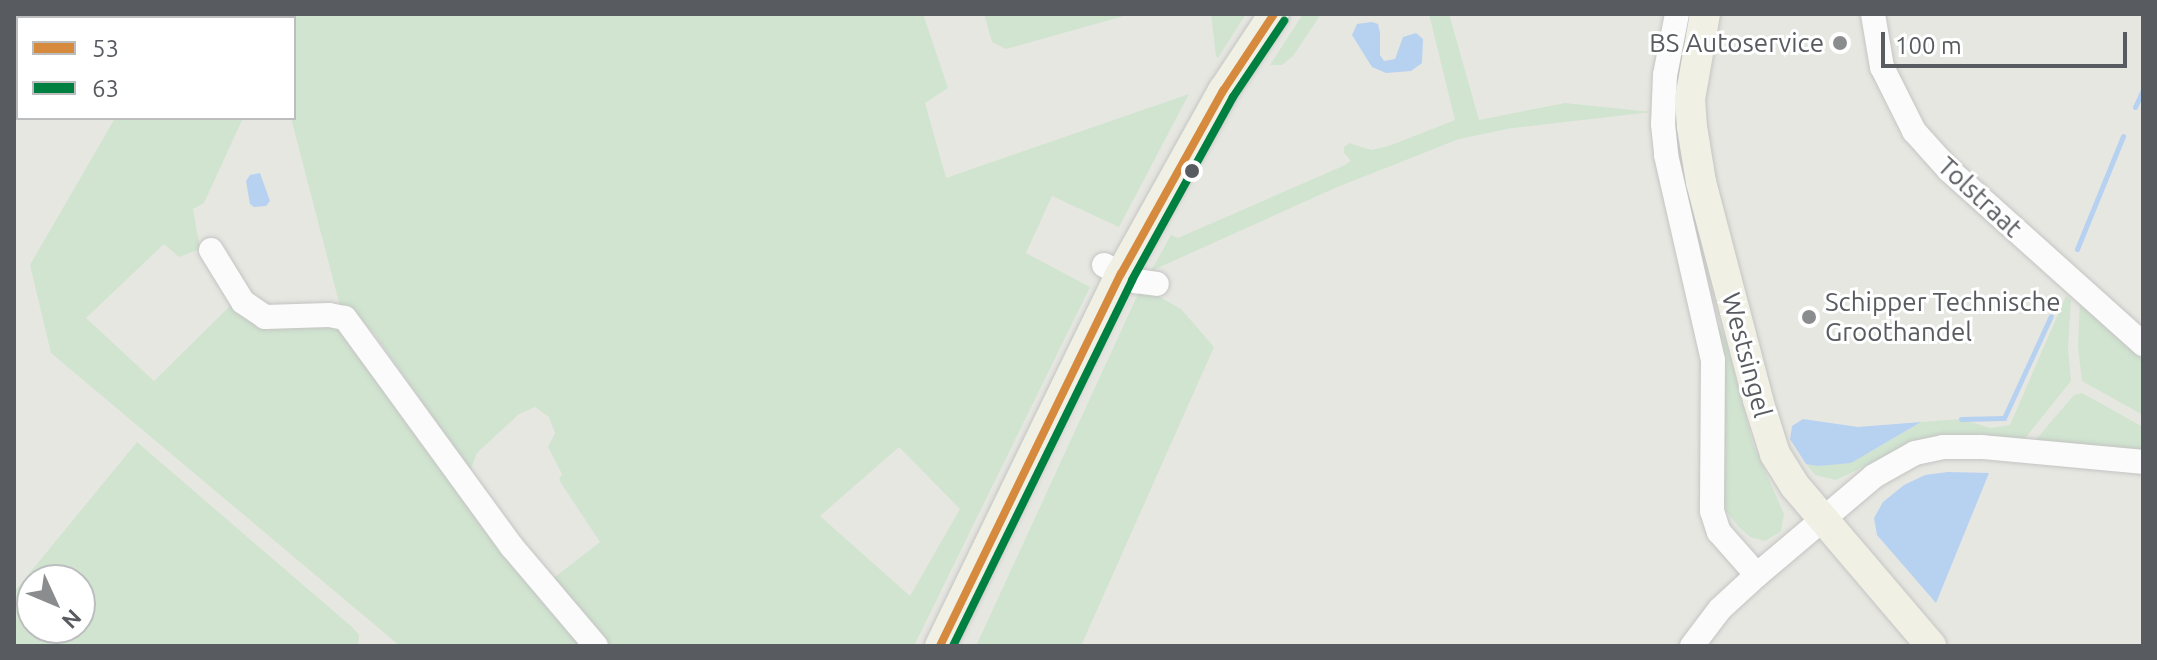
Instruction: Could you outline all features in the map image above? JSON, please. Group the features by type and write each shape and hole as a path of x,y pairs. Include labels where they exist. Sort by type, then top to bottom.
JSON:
{"main road":[{"path":"940,646 1113,269 1223,90 1274,14"},
{"name":"Westsingel","path":"1705,14 1690,99 1701,182 1775,454 1822,519 1931,646"}],"street":[{"name":"Westsingel","path":"1677,14 1665,75 1663,124 1666,155 1713,360 1712,511 1719,532 1757,575"},
{"name":"Tolstraat","path":"1873,14 1882,67 1903,112 1925,144 1949,170 2143,344"},
{"path":"211,250 226,281 243,302 265,317 329,315 345,318 512,547 596,646"},
{"path":"1113,269 1136,281 1157,284"},
{"path":"1692,646 1720,609 1757,575 1874,476 1915,453 1943,447 1982,447 2143,462"}],"green space":[{"path":"119,14 923,14 948,88 925,103 946,178 1189,94 1119,227 1052,196 1026,253 1090,287 914,646 606,646 551,580 600,542 559,480 562,474 548,447 555,433 549,417 535,407 519,414 477,453 470,471 373,332 351,310 341,310 292,120 296,120 296,16","holes":["899,447 960,509 910,596 820,516"]},
{"path":"984,14 1131,14 1006,49 992,42"},
{"path":"1211,14 1246,14 1218,58 1216,56"},
{"path":"1303,14 1321,14 1293,56 1282,65 1270,65"},
{"path":"1429,14 1449,14 1479,120 1565,103 1652,112 1512,128 1459,139 1335,188 1151,271 1171,235 1178,238 1343,166 1351,161 1344,153 1344,147 1349,143 1371,150 1455,120"},
{"path":"114,120 242,120 204,203 193,209 200,249 179,257 164,244 86,318 154,381 236,300 340,324 587,646 400,646 51,353 30,265"},
{"path":"1149,291 1181,309 1214,347 1081,646 976,646 1139,292"},
{"path":"2066,296 2071,300 2068,347 2071,381 2022,442 1909,445 1836,480 1815,475 1806,464 1818,466 1870,452 1921,422 1961,419 1991,428 2010,425"},
{"path":"2080,299 2143,356 2143,415 2082,381 2078,347"},
{"path":"1718,325 1725,337 1753,444 1784,514 1781,531 1765,541 1750,537 1739,527 1727,512 1720,489 1721,348"},
{"path":"2082,393 2143,427 2143,452 2033,443 2074,395"},
{"path":"137,442 359,635 358,646 14,646 16,590 16,644 96,644 96,564 37,564"}],"water":[{"path":"1357,24 1378,24 1380,55 1384,61 1395,59 1403,37 1416,33 1423,39 1422,63 1411,71 1386,73 1372,67 1352,35"},
{"path":"260,173 270,201 266,206 254,207 250,204 246,181 250,175"},
{"path":"1803,419 1858,427 1921,422 1851,463 1818,466 1806,464 1790,439 1792,426"},
{"path":"1989,473 1936,603 1877,535 1874,518 1883,502 1904,485 1925,475"}],"waterway":[{"path":"2135,107 2143,90"},
{"path":"2077,249 2123,136"},
{"path":"1961,419 2004,418 2051,316"}],"transit line":[{"name":"53","path":"940,646 1121,274 1223,91 1274,14"},
{"name":"63","path":"953,646 1132,280 1233,97 1284,21"}],"place":[{"name":"BS Autoservice","path":"1840,43"},
{"name":"Schipper Technische Groothandel","path":"1809,317"}]}
